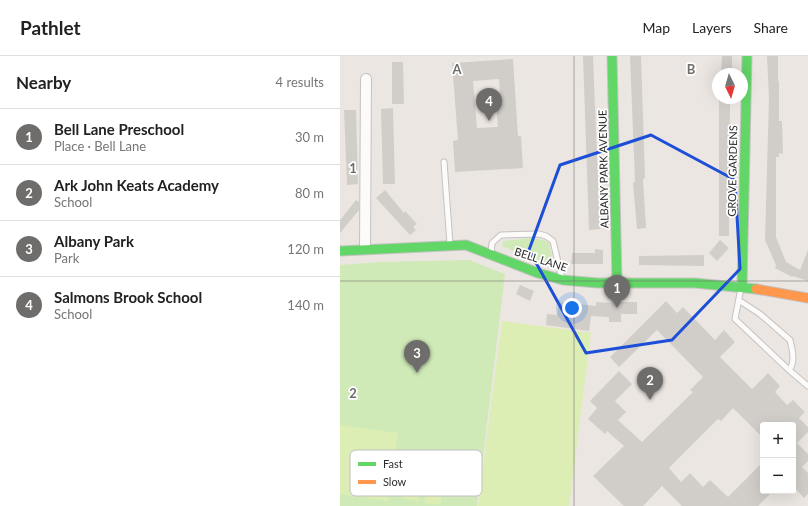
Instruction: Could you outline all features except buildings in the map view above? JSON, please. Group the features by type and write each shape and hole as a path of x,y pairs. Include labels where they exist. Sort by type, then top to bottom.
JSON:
{"street":[{"name":"ALBANY PARK AVENUE","path":"612,56 617,282"},
{"name":"GROVE GARDENS","path":"742,287 747,56"},
{"path":"365,249 366,79"},
{"name":"BELL LANE","path":"340,251 466,245 563,280 678,282 742,287 808,298"}],"lane":[{"path":"444,162 450,245"},
{"path":"491,253 492,243 501,234 538,234 546,236 553,241 563,280"},
{"path":"742,287 735,319 808,386"},
{"path":"740,301 760,314 790,340 793,358 792,367 789,370"}],"highlighted area":[{"path":"651,135 735,180 740,269 672,340 586,353 529,250 560,165"}],"green space":[{"path":"531,238 544,240 549,243 554,266 550,266 502,246 503,241"},
{"path":"469,260 505,274 482,465 482,450 350,450 350,496 478,496 477,506 340,506 340,265 381,262"},
{"path":"502,321 591,333 569,506 478,506 479,496 482,496 482,475"},
{"path":"340,425 398,433 396,450 350,450 350,495 340,494"},
{"path":"354,496 389,496 388,501"},
{"path":"401,496 419,496 418,501 401,498"},
{"path":"425,496 442,496 440,505 424,503"}],"traffic: fast":[{"path":"612,56 617,282"},
{"path":"742,287 747,56"},
{"path":"340,251 466,245 538,273 563,280 598,283 695,283 756,289"}],"traffic: slow":[{"path":"756,289 808,298"}],"place":[{"name":"Salmons Brook School","path":"489,121"},
{"name":"Bell Lane Preschool","path":"617,308"},
{"name":"Albany Park","path":"417,373"},
{"name":"Ark John Keats Academy","path":"650,400"}]}
